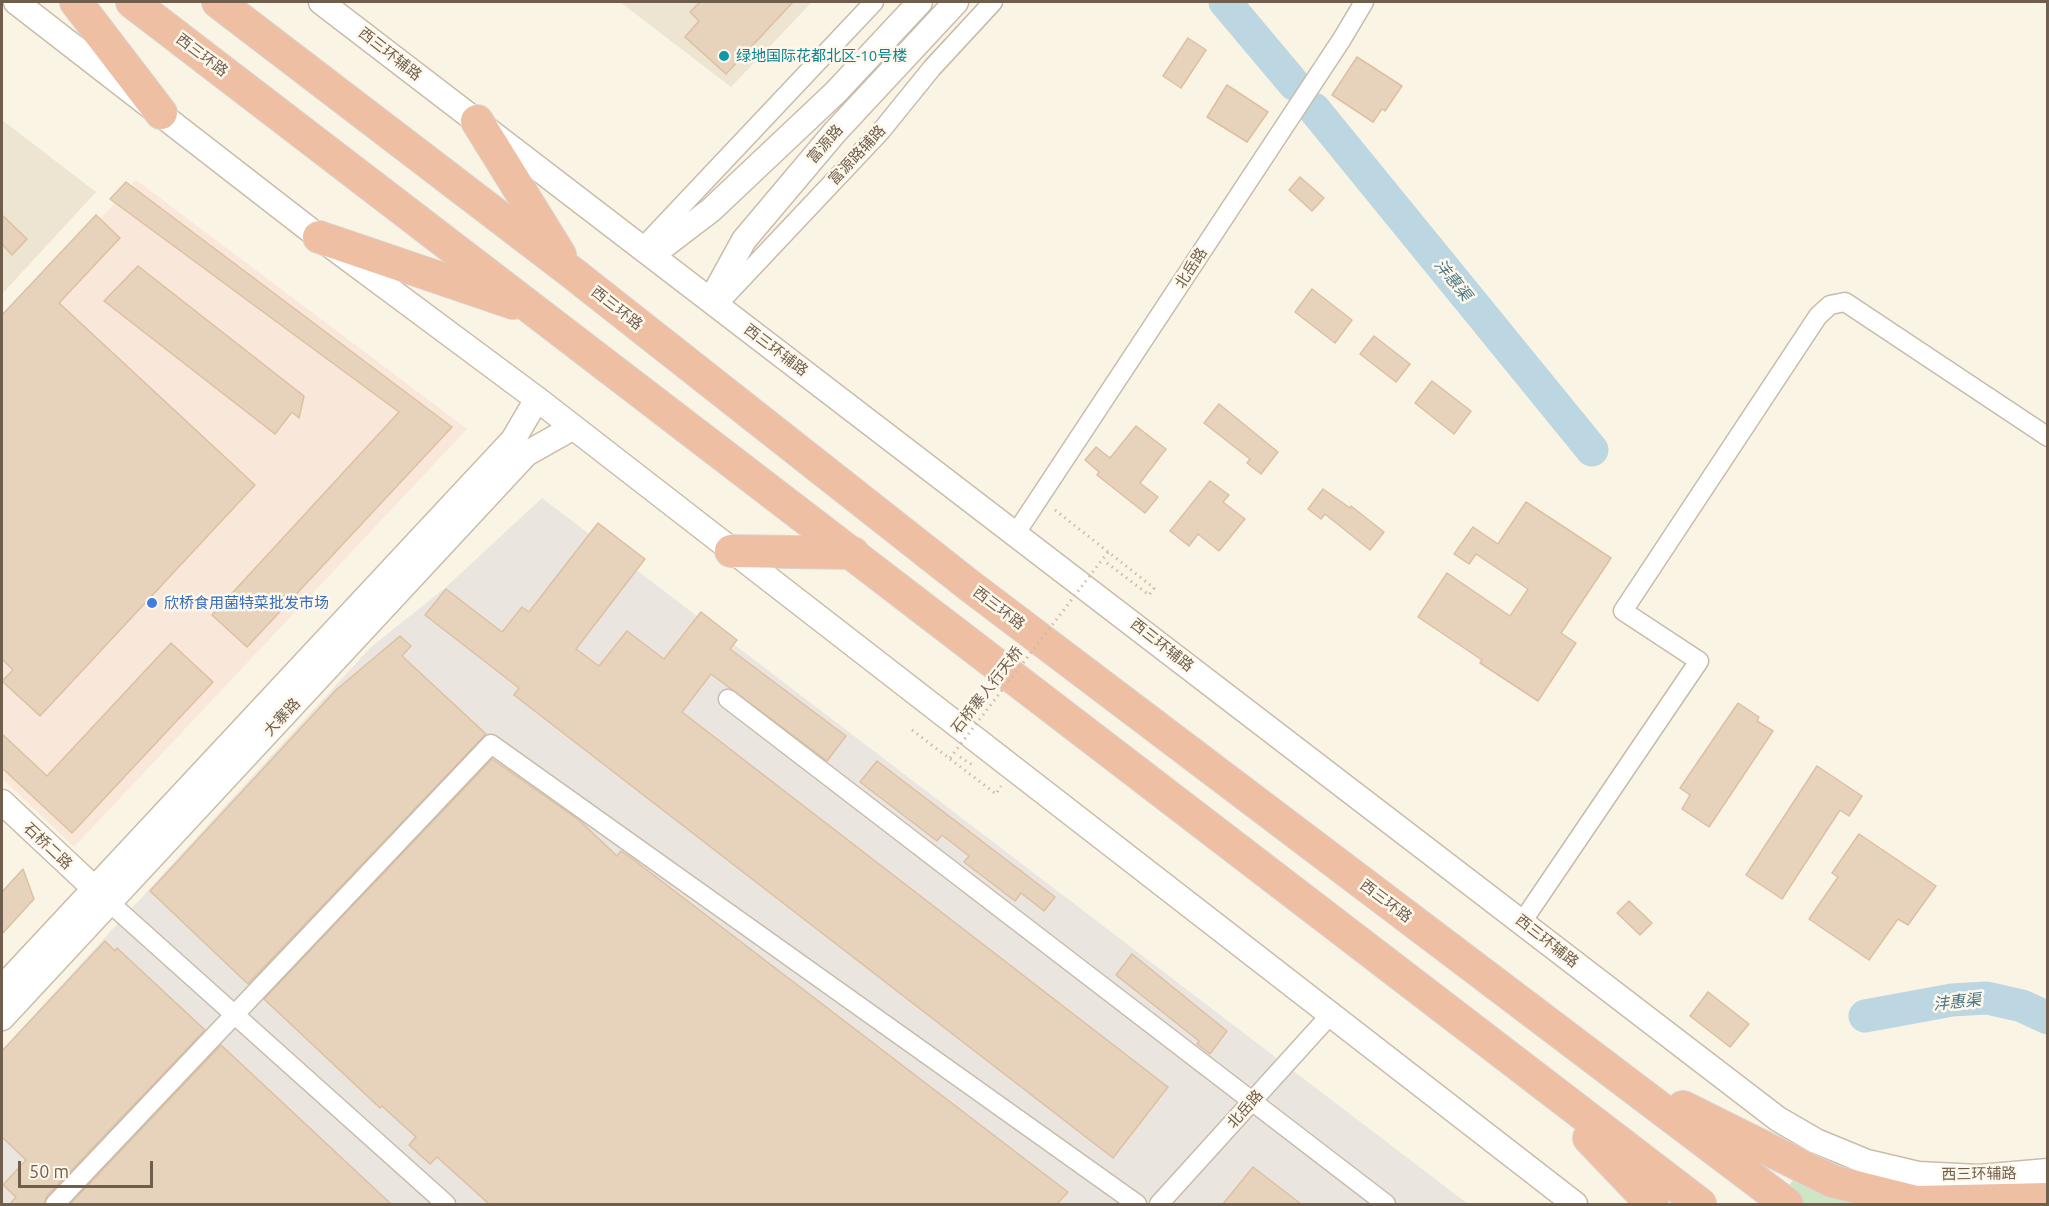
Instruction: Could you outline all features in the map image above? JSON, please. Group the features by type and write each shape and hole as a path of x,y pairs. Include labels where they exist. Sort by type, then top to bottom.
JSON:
{"highway":[{"path":"76,2 161,113"},
{"name":"西三环路","path":"132,2 540,312 1700,1204"},
{"name":"西三环路","path":"218,2 570,271 970,586 1785,1203"},
{"path":"477,121 570,271"},
{"path":"319,237 540,312"},
{"path":"731,551 853,554"},
{"path":"1516,1061 1652,1204"},
{"path":"1607,1068 1788,1161 1832,1181 1916,1202 2048,1199"}],"main road":[{"path":"16,2 319,237 537,399 1332,1013 1575,1204"},
{"name":"西三环辅路","path":"321,2 1779,1119 1816,1141 1867,1162 1918,1174 1979,1177 2048,1171"},
{"name":"富源路","path":"647,252 711,210 836,92 920,2"},
{"name":"富源路","path":"714,303 744,240 835,132 956,2"},
{"name":"大寨路","path":"2,1018 102,896 513,440 537,399"},
{"name":"大寨路","path":"2,988 102,896 526,454 572,428"},
{"name":"石桥二路","path":"2,802 102,896"}],"street":[{"path":"647,252 874,2"},
{"name":"富源路辅路","path":"714,303 881,131 932,68 993,2"},
{"name":"北岳路","path":"1016,533 1342,39 1364,2"},
{"path":"1522,921 1700,662 1623,611 1818,316 1830,305 1845,302 2048,437"},
{"path":"728,699 1386,1204"},
{"path":"55,1204 491,744 1137,1204"},
{"path":"102,896 446,1204"},
{"name":"北岳路","path":"1159,1204 1332,1013"}],"path":[{"path":"1055,510 1154,588 1149,594 1107,562"},
{"name":"石桥寨人行天桥","path":"950,758 1109,551"},
{"path":"912,730 996,794 1002,787 993,781"},
{"path":"960,757 977,769"}],"shaded area":[{"path":"620,2 812,2 731,87"},
{"path":"2,120 96,192 2,294"},
{"name":"欣桥食用菌特菜批发市场","path":"136,180 467,429 74,847 2,778 2,327"},
{"path":"542,498 1468,1204 2,1204 2,1050 371,647 445,588"}],"green space":[{"path":"1793,1180 1863,1204 1776,1204"}],"building":[{"name":"绿地国际花都北区-10号楼","path":"700,2 793,2 726,74 685,37 699,21 690,12"},
{"path":"1188,38 1206,50 1181,88 1163,76"},
{"path":"1357,57 1402,86 1385,111 1382,109 1373,122 1332,95"},
{"path":"1227,85 1268,112 1247,142 1207,117"},
{"path":"1300,177 1324,198 1312,211 1289,190"},
{"path":"126,182 452,427 247,647 212,615 399,412 110,199"},
{"path":"2,215 27,239 12,255 2,244"},
{"path":"96,215 120,238 59,303 255,485 40,716 2,681 13,670 2,659 2,315"},
{"path":"138,266 304,396 299,418 292,412 275,434 104,301"},
{"path":"1312,289 1352,320 1335,343 1295,312"},
{"path":"1374,336 1410,364 1396,382 1360,354"},
{"path":"1432,381 1471,411 1454,434 1415,403"},
{"path":"1219,404 1278,452 1261,474 1247,463 1250,459 1204,423"},
{"path":"1136,426 1166,449 1140,483 1158,497 1145,513 1097,475 1099,472 1085,460 1096,447 1110,458"},
{"path":"1210,481 1229,495 1223,502 1245,519 1219,551 1198,534 1189,546 1170,531"},
{"path":"1323,489 1350,508 1351,506 1384,532 1370,550 1325,514 1321,519 1308,509"},
{"path":"1526,502 1611,558 1561,633 1576,643 1538,701 1480,663 1482,660 1418,617 1447,573 1510,616 1528,589 1476,554 1469,564 1454,554 1473,527 1498,544"},
{"path":"598,523 645,559 576,649 599,666 627,631 664,659 701,612 737,640 730,649 846,736 827,761 711,674 682,712 1168,1087 1113,1158 514,695 519,688 425,615 446,589 502,632 522,607 529,612"},
{"path":"400,636 411,646 402,656 486,734 248,984 150,891 336,690"},
{"path":"171,643 213,682 72,833 2,768 2,734 47,776"},
{"path":"1738,703 1759,717 1757,721 1773,731 1709,827 1682,809 1690,795 1680,788"},
{"path":"492,759 579,820 617,856 621,851 634,860 1068,1192 1057,1204 489,1204 437,1157 430,1164 409,1145 416,1137 382,1106 380,1108 264,999"},
{"path":"877,761 1055,897 1044,911 1021,893 1015,901 964,862 969,856 942,835 937,841 860,782"},
{"path":"1817,766 1862,796 1849,816 1840,810 1782,899 1746,875"},
{"path":"1859,834 1936,886 1908,925 1898,919 1869,960 1809,919 1838,877 1832,873"},
{"path":"23,869 34,899 2,934 2,892"},
{"path":"1629,901 1652,923 1640,935 1617,913"},
{"path":"105,941 115,951 117,948 205,1030 47,1196 44,1204 10,1204 16,1197 3,1185 26,1160 2,1137 2,1051"},
{"path":"1132,954 1227,1031 1210,1054 1197,1044 1199,1041 1116,975"},
{"path":"1708,992 1749,1024 1730,1047 1690,1016"},
{"path":"221,1045 391,1204 70,1204"},
{"path":"1253,1167 1301,1204 1223,1204"}],"waterway":[{"name":"沣惠渠","path":"1225,2 1294,84"},
{"name":"沣惠渠","path":"1314,109 1592,450"},
{"name":"沣惠渠","path":"1865,1016 1952,1000 1987,998 2022,1006 2048,1018"}],"place":[{"name":"绿地国际花都北区-10号楼","path":"724,56"},
{"name":"欣桥食用菌特菜批发市场","path":"152,603"}]}
